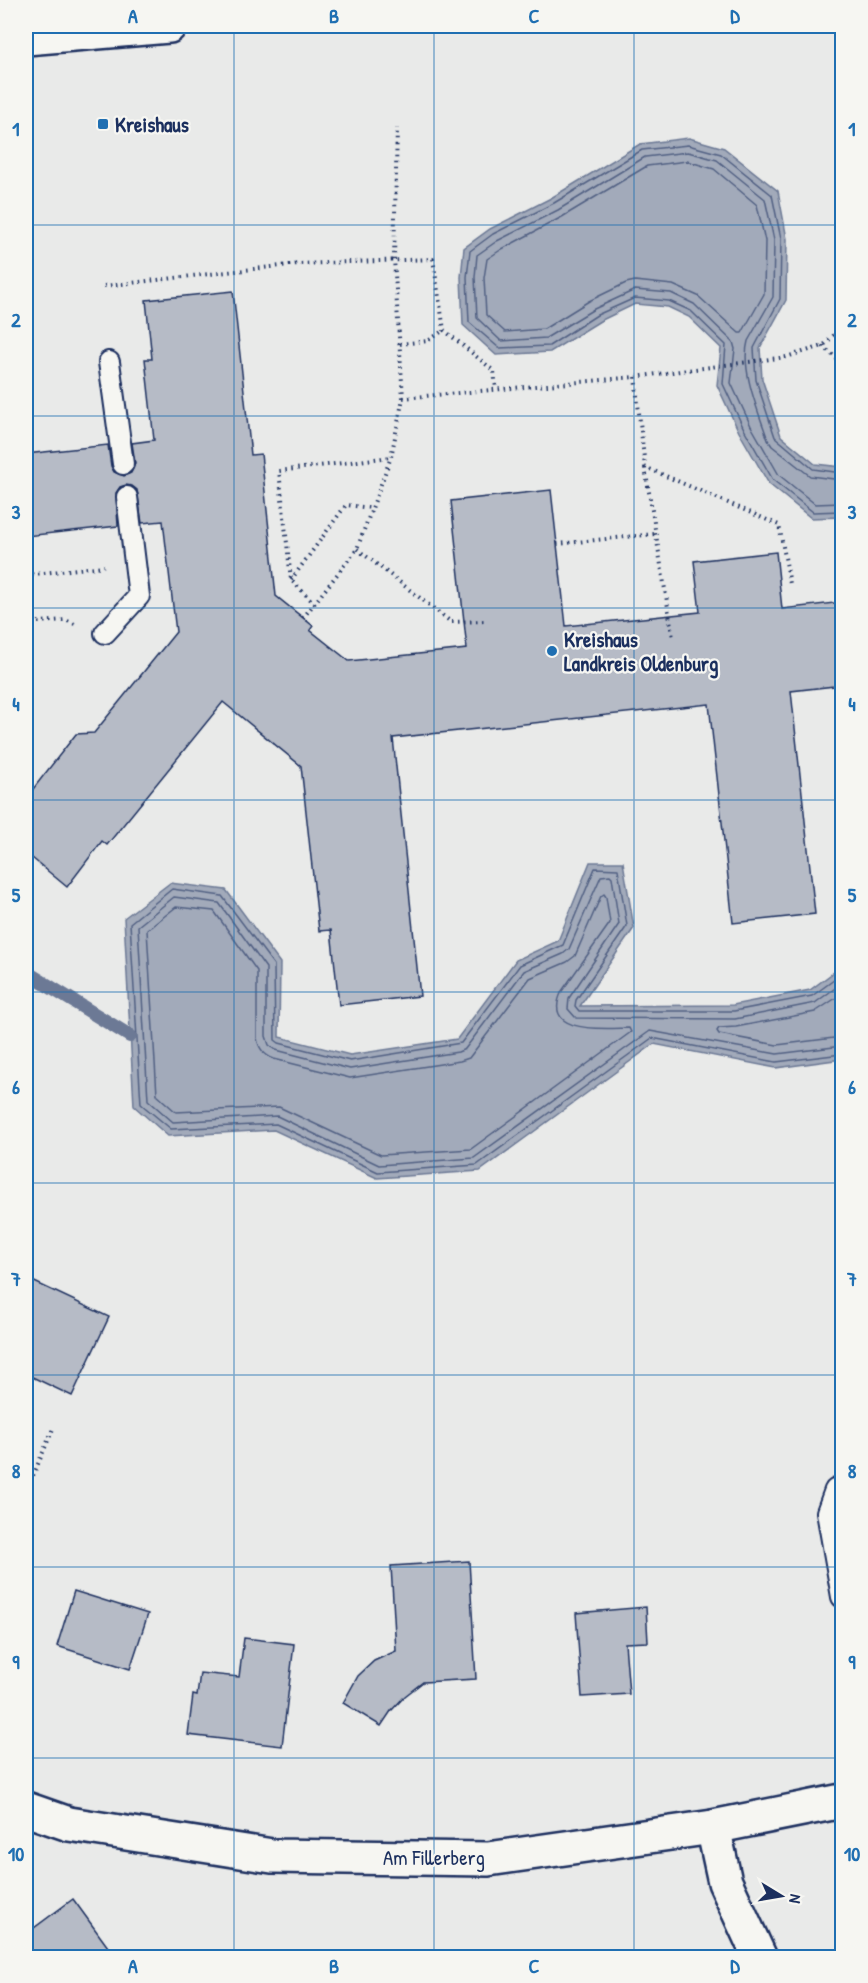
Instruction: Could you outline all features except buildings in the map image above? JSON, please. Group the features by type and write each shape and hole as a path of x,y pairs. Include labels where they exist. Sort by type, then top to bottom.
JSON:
{"street":[{"path":"26,38 169,26"},
{"name":"Am Fillerberg","path":"26,1809 69,1824 272,1856 488,1859 713,1827 843,1801"},
{"path":"713,1827 725,1882 760,1958"}],"lane":[{"path":"109,362 123,464"},
{"path":"105,633 139,596 127,497"},
{"path":"843,1486 835,1490 827,1512 843,1597"}],"path":[{"path":"303,618 357,549 391,457 404,398 394,259 396,128"},
{"path":"104,286 277,266 433,259 444,330 494,370 496,388"},
{"path":"404,398 635,377 786,357 823,346 843,327"},
{"path":"399,344 428,341 444,330"},
{"path":"823,346 843,364"},
{"path":"635,377 645,467 673,638"},
{"path":"315,604 291,580 279,471 391,457"},
{"path":"645,467 779,525 790,584"},
{"path":"291,580 346,505 372,508"},
{"path":"557,544 655,534"},
{"path":"357,549 452,622 487,621"},
{"path":"26,575 134,562"},
{"path":"26,623 65,620 105,633"},
{"path":"26,1492 53,1429"}],"water":[{"path":"689,138 724,148 778,191 787,239 786,300 760,348 762,379 781,436 815,464 842,467 842,517 811,518 769,484 739,432 717,385 721,348 689,317 668,307 635,304 600,321 550,352 496,355 463,325 461,277 464,248 490,229 551,198 640,144"},
{"path":"590,862 623,862 634,928 580,1006 733,1005 810,990 842,966 842,1059 776,1068 654,1044 480,1171 377,1178 274,1130 168,1136 134,1106 124,918 170,883 226,890 280,963 279,1037 350,1055 457,1039 516,960 558,941"}],"waterway":[{"path":"26,972 130,1036"}],"place":[{"name":"Kreishaus","path":"103,124"},
{"name":"Kreishaus Landkreis Oldenburg","path":"552,651"}]}
